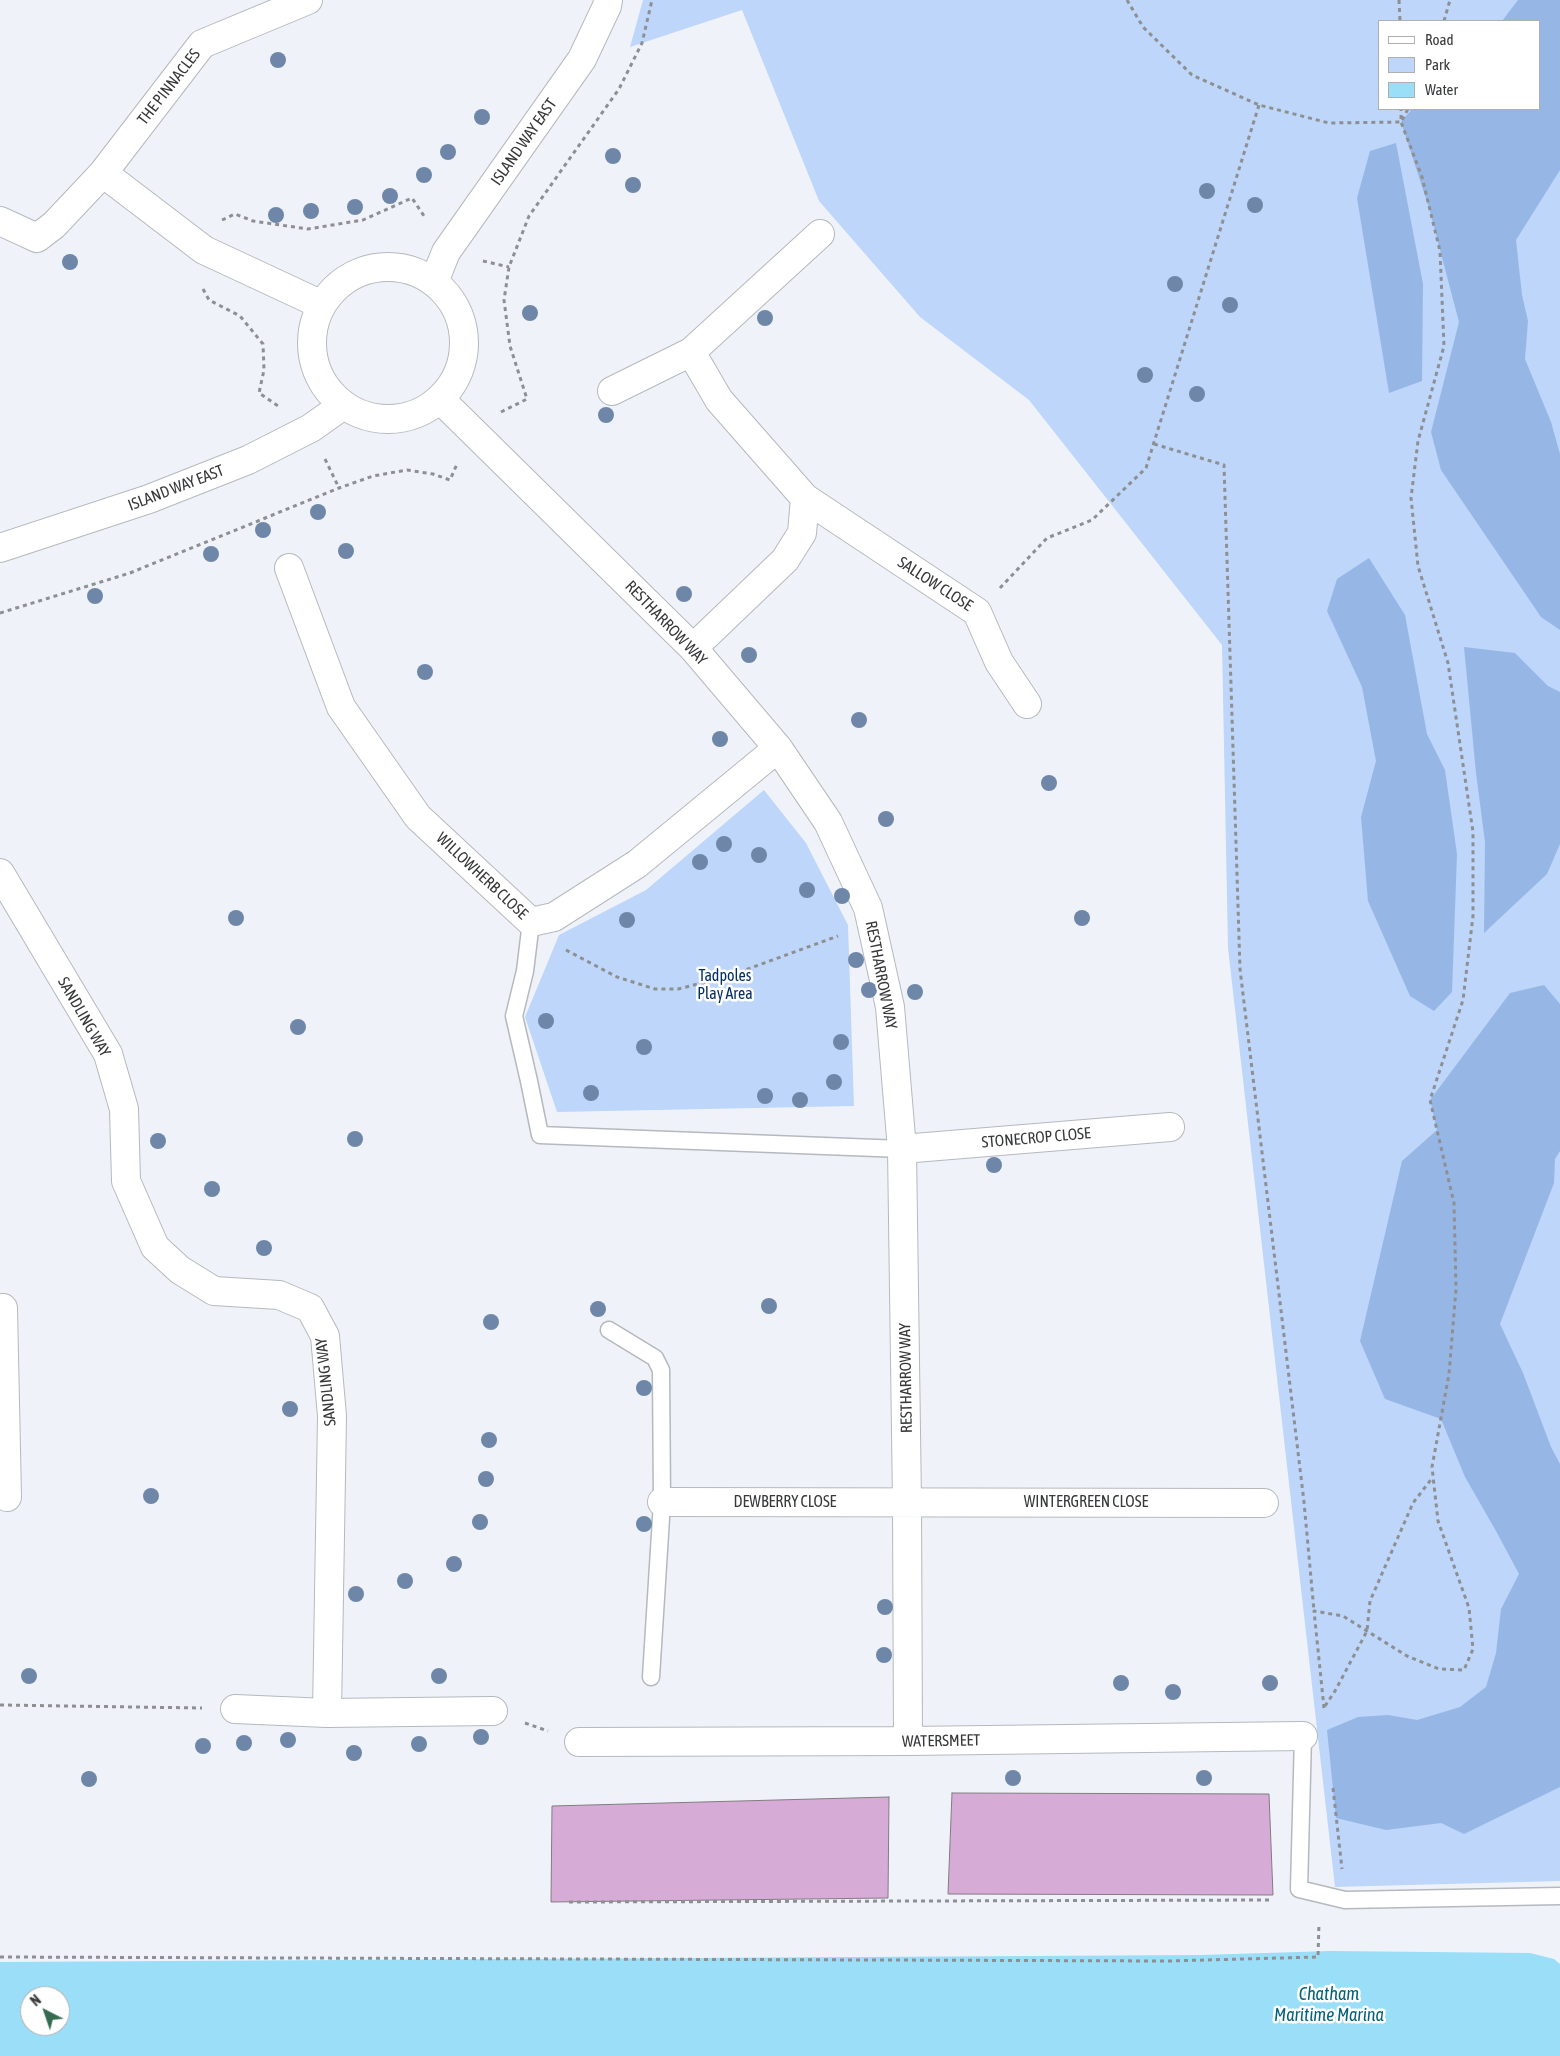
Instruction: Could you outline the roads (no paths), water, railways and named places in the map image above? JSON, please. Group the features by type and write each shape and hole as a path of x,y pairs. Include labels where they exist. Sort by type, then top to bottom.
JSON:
{"street":[{"name":"THE PINNACLES","path":"0,220 36,238 54,225 102,173 202,44 308,0"},
{"name":"ISLAND WAY EAST","path":"434,282 446,252 582,60 608,0"},
{"path":"102,173 204,250 322,305"},
{"path":"612,391 691,352 820,234"},
{"path":"398,267 434,282 453,302 463,326 464,351 458,376 440,400 418,414 383,420 357,414 342,406 324,386 311,353 312,326 322,305 333,289 355,274 371,268 398,267"},
{"name":"SALLOW CLOSE","path":"691,352 719,400 805,498 978,612 1000,662 1027,704"},
{"name":"RESTHARROW WAY","path":"440,400 693,648 778,748 828,822 868,908 890,1007 902,1149 908,1502 908,1742"},
{"name":"ISLAND WAY EAST","path":"0,548 149,499 248,460 311,428 342,406"},
{"path":"693,648 785,560 802,533 805,498"},
{"name":"WILLOWHERB CLOSE","path":"289,568 341,707 418,817 531,922 554,917 636,864 778,748"},
{"name":"SANDLING WAY","path":"0,873 10,912 108,1054 124,1110 126,1181 155,1247 180,1270 214,1291 279,1295 310,1308 325,1336 332,1416 327,1713"},
{"name":"STONECROP CLOSE","path":"902,1149 1170,1127"},
{"path":"3,1308 3,1397 7,1497"},
{"name":"DEWBERRY CLOSE","path":"662,1502 908,1502"},
{"name":"WINTERGREEN CLOSE","path":"908,1502 1264,1503"},
{"path":"235,1709 327,1713 494,1711"},
{"name":"WATERSMEET","path":"579,1742 908,1742 1303,1736"}],"lane":[{"path":"531,922 525,971 514,1016 540,1135 902,1149"},
{"path":"609,1330 655,1358 660,1370 662,1502 651,1677"},
{"path":"1303,1736 1299,1890 1345,1900 1560,1896"}],"water":[{"name":"Chatham Maritime Marina","path":"1330,1951 1530,1953 1554,1959 1560,1964 1560,2056 0,2056 0,1962 1201,1955"}],"park label":[{"name":"Tadpoles Play Area","path":"725,985"}]}
